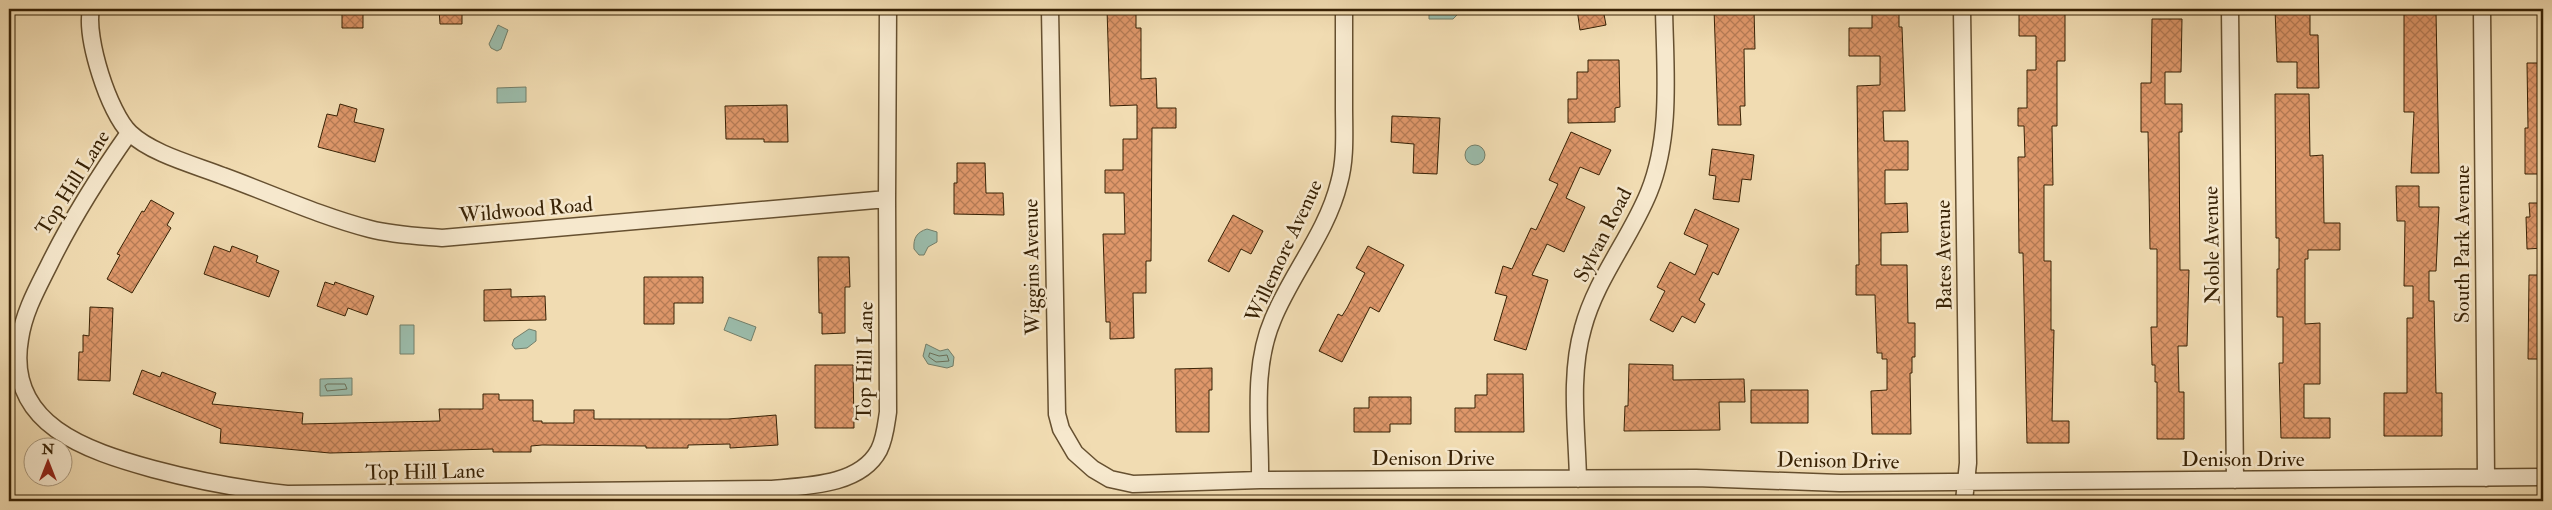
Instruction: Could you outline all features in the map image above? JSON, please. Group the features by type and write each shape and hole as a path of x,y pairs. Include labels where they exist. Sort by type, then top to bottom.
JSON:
{"street":[{"name":"Wildwood Road","path":"91,9 92,44 99,73 114,106 130,133 153,148 182,160 320,213 371,229 414,236 442,238 887,199"},
{"path":"887,199 888,9"},
{"name":"Wiggins Avenue","path":"1050,9 1057,414 1061,429 1075,453 1092,469 1110,480 1133,484"},
{"name":"Willemore Avenue","path":"1260,480 1258,394 1264,345 1272,320 1328,215 1340,182 1344,149 1344,9"},
{"name":"Sylvan Road","path":"1578,479 1577,359 1583,328 1606,271 1649,192 1658,166 1666,109 1664,9"},
{"name":"Bates Avenue","path":"1962,9 1967,482 1964,501"},
{"name":"Noble Avenue","path":"2230,9 2235,480"},
{"name":"South Park Avenue","path":"2482,9 2486,478"},
{"name":"Top Hill Lane","path":"130,133 90,188 32,298 20,340 19,357 24,386 32,404 44,419 63,435 81,446 190,479 230,488 287,494 770,489 815,485 841,478 858,470 869,463 878,451 886,433 888,412 887,199"},
{"name":"Denison Drive","path":"1133,484 1260,480 1696,478 1840,483 2543,477"}],"water":[{"path":"1429,9 1458,9 1458,14 1453,19 1429,19"},
{"path":"498,25 508,30 501,49 497,51 491,48 489,44"},
{"path":"526,87 526,102 497,103 497,88"},
{"path":"1475,145 1482,148 1485,155 1482,162 1475,165 1468,162 1465,155 1468,148"},
{"path":"927,229 937,232 937,242 928,247 924,255 919,255 914,249 914,242 918,234"},
{"path":"729,317 756,327 751,341 724,330"},
{"path":"400,325 414,325 414,354 400,354"},
{"path":"529,329 536,331 536,341 527,348 515,349 512,345 514,339"},
{"path":"926,344 940,351 948,349 954,357 953,366 947,368 928,364 923,356"},
{"path":"352,378 352,395 320,396 320,379"}],"building":[{"path":"342,9 363,9 363,28 342,28"},
{"path":"439,9 462,9 462,24 440,24"},
{"path":"1107,9 1136,9 1136,28 1141,28 1141,79 1156,78 1157,108 1176,108 1176,128 1152,128 1151,261 1146,261 1146,293 1133,293 1134,338 1110,339 1110,322 1106,322 1103,234 1125,234 1124,193 1105,193 1105,170 1123,170 1123,139 1137,139 1137,105 1110,106"},
{"path":"1577,9 1603,9 1606,25 1580,30"},
{"path":"1714,9 1754,9 1755,49 1744,49 1745,106 1740,106 1741,125 1718,125"},
{"path":"1872,9 1899,9 1899,27 1902,27 1905,111 1883,111 1884,141 1908,141 1908,170 1885,170 1885,204 1907,203 1908,232 1881,233 1881,265 1907,265 1908,323 1915,323 1915,357 1912,357 1912,373 1910,373 1911,434 1872,434 1871,391 1887,390 1887,359 1882,359 1882,353 1877,353 1875,295 1856,295 1856,265 1859,265 1857,86 1880,85 1880,56 1849,56 1849,28 1872,28"},
{"path":"2019,9 2065,9 2065,61 2057,61 2057,126 2052,126 2053,185 2044,185 2044,261 2051,261 2051,330 2054,330 2052,421 2069,421 2069,443 2027,443 2023,253 2019,253 2018,157 2025,157 2024,126 2018,126 2018,108 2027,108 2027,70 2036,70 2036,36 2019,36"},
{"path":"2275,9 2310,9 2310,35 2318,35 2319,88 2297,88 2297,62 2277,62"},
{"path":"2404,12 2436,12 2439,173 2411,173 2414,112 2404,112"},
{"path":"2152,19 2182,19 2181,72 2165,72 2165,104 2182,104 2182,132 2179,132 2180,270 2189,270 2187,346 2178,346 2179,392 2184,392 2184,439 2157,439 2157,382 2155,382 2155,365 2152,365 2151,327 2157,327 2157,249 2150,249 2148,132 2141,132 2141,83 2151,83"},
{"path":"1588,60 1619,60 1620,107 1615,108 1615,122 1568,123 1568,99 1577,99 1577,72 1588,72"},
{"path":"2527,63 2543,63 2543,174 2525,174 2525,128 2528,128"},
{"path":"2275,94 2309,94 2310,156 2323,155 2324,223 2340,223 2340,250 2308,250 2308,259 2305,259 2305,324 2320,323 2320,384 2304,384 2304,418 2330,418 2330,438 2281,438 2279,363 2283,363 2283,317 2277,317 2279,238 2276,238"},
{"path":"340,104 357,109 354,122 384,129 375,162 318,147 327,114 337,116"},
{"path":"787,105 788,142 764,142 764,139 726,139 725,106"},
{"path":"1392,116 1440,118 1437,174 1413,173 1414,144 1391,142"},
{"path":"1571,132 1611,150 1599,175 1580,167 1566,198 1585,207 1564,252 1547,244 1532,275 1548,280 1526,350 1494,340 1507,296 1495,293 1503,266 1512,269 1531,228 1536,230 1558,184 1549,180"},
{"path":"1712,149 1754,155 1751,180 1742,179 1739,202 1713,199 1716,176 1709,175"},
{"path":"957,163 985,163 986,193 1003,193 1004,215 954,214 954,183 957,183"},
{"path":"2396,186 2419,186 2419,207 2439,207 2436,271 2429,271 2429,301 2434,301 2436,393 2442,393 2442,436 2384,436 2384,393 2407,393 2407,318 2413,318 2413,286 2404,286 2405,221 2397,221"},
{"path":"151,200 174,213 167,225 171,228 132,293 107,279 120,255 117,254 142,211 144,212"},
{"path":"2529,203 2543,203 2543,248 2527,249 2526,217 2530,217"},
{"path":"1695,209 1739,229 1718,275 1713,272 1699,300 1705,304 1695,323 1682,316 1673,332 1650,320 1665,291 1657,287 1670,262 1695,275 1708,245 1684,234"},
{"path":"1233,215 1263,231 1251,254 1241,249 1229,272 1208,261"},
{"path":"214,246 230,252 232,246 258,256 256,262 279,271 269,297 204,274"},
{"path":"1368,246 1404,265 1379,312 1370,307 1342,362 1319,351 1338,314 1342,316 1365,273 1356,268"},
{"path":"818,257 849,257 850,287 845,287 845,333 822,334 822,313 819,313"},
{"path":"2529,275 2543,275 2543,359 2528,359"},
{"path":"644,277 703,277 703,303 674,303 674,324 644,324"},
{"path":"325,282 334,285 335,282 374,296 367,315 348,308 345,316 317,306"},
{"path":"511,289 511,297 545,296 546,320 484,321 484,290"},
{"path":"90,307 113,308 110,381 78,380 79,352 83,352 83,335 89,336"},
{"path":"1629,364 1673,365 1673,380 1744,379 1745,402 1719,402 1720,430 1624,431 1625,406 1628,406"},
{"path":"815,365 853,365 854,428 815,428"},
{"path":"1212,368 1212,390 1209,390 1209,432 1176,432 1175,369"},
{"path":"142,370 160,377 162,372 216,393 212,404 303,413 302,424 440,421 439,409 483,409 483,394 499,394 499,400 533,400 533,421 542,421 542,423 574,423 574,410 594,410 594,419 728,419 776,415 778,445 730,448 730,444 688,445 688,448 646,448 646,446 542,445 531,446 531,452 493,452 493,449 330,453 220,443 221,429 133,394"},
{"path":"1487,374 1523,374 1524,432 1455,432 1455,408 1475,408 1475,395 1487,395"},
{"path":"1751,390 1808,390 1808,423 1751,423"},
{"path":"1369,397 1411,397 1411,424 1390,424 1390,432 1354,432 1354,408 1369,408"}]}
